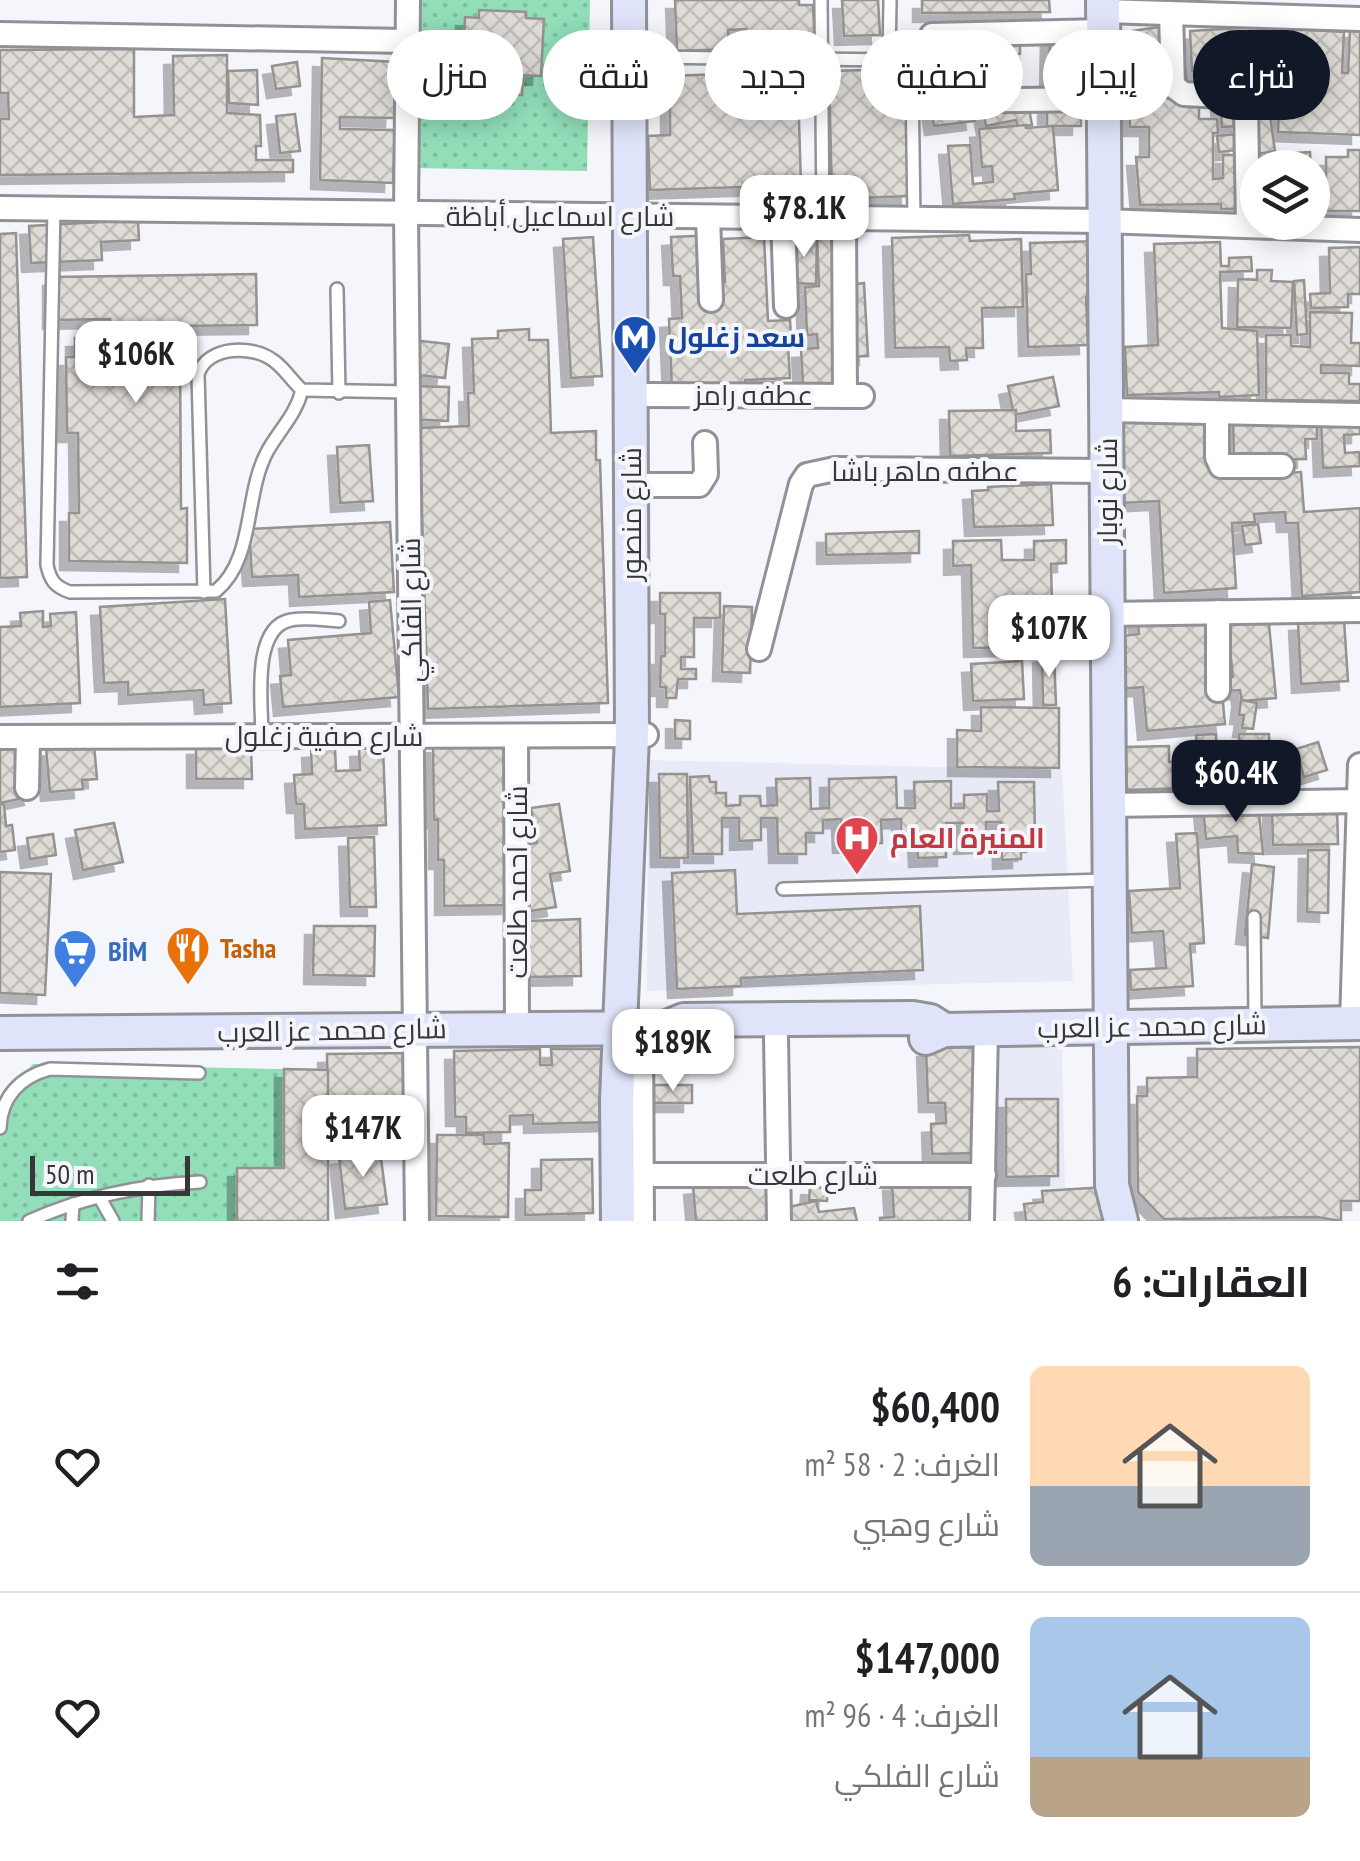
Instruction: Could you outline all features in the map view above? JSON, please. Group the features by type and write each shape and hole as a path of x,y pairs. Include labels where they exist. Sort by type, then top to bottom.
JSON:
{"street":[{"name":"شارع الفلكي","path":"407,30 408,0"},
{"name":"شارع منصور","path":"629,0 647,395 640,735"},
{"name":"شارع منصور","path":"647,0 647,30"},
{"path":"1171,13 1173,86 1184,94 1193,94"},
{"path":"966,30 1103,14 1360,19"},
{"path":"0,34 387,41"},
{"name":"شارع الفلكي","path":"406,120 418,1221"},
{"name":"شارع منصور","path":"618,1221 617,1100 642,1028 638,216 643,120"},
{"name":"شارع نوبار","path":"1103,120 1112,1185 1121,1221"},
{"path":"1246,120 1247,150"},
{"name":"شارع اسماعيل أباظة","path":"0,208 1240,226"},
{"path":"708,217 711,300"},
{"path":"784,218 786,306"},
{"name":"عطفه رامز","path":"647,395 853,396 834,220"},
{"name":"شارع اسماعيل أباظة","path":"1330,229 1360,230"},
{"path":"1107,410 1360,415"},
{"path":"1217,413 1216,457 1220,466 1282,466"},
{"path":"647,485 700,485 706,474 704,443"},
{"name":"عطفه ماهر باشا","path":"758,650 801,484 807,474 835,469 1105,471"},
{"path":"1108,614 1360,610"},
{"path":"1218,612 1218,690"},
{"name":"شارع صفية زغلول","path":"0,737 640,735"},
{"name":"شارع احمد طلعت","path":"516,736 517,1028"},
{"path":"27,788 28,737"},
{"path":"1356,1023 1360,765"},
{"path":"1110,806 1359,801"},
{"name":"شارع محمد عز العرب","path":"3,1037 416,1028 642,1028 684,1020 913,1018 930,1021 944,1030"},
{"name":"شارع محمد عز العرب","path":"642,1028 684,1036 920,1038 944,1030 1356,1023"},
{"path":"642,1028 642,1221"},
{"path":"982,1221 986,1029"},
{"path":"776,1036 779,1221"},
{"name":"شارع طلعت","path":"642,1174 984,1175"}],"lane":[{"path":"822,0 822,30"},
{"path":"890,0 890,30"},
{"path":"827,120 834,220"},
{"path":"913,120 914,220"},
{"path":"54,208 47,545 49,578 58,588 70,592 216,591 230,579 241,553 253,487 267,452 298,405 302,390"},
{"path":"337,289 339,392"},
{"path":"204,592 198,374 202,364 218,352 254,352 276,362 302,390 408,392"},
{"path":"262,736 263,652 272,630 292,619 340,621"},
{"path":"782,889 1110,880"},
{"path":"1254,917 1255,1024"},
{"path":"0,1128 9,1096 38,1072 199,1073"},
{"path":"29,1221 74,1204 149,1185 200,1182"},
{"path":"148,1221 149,1185"},
{"path":"100,1198 113,1221"},
{"path":"72,1221 74,1204"}],"shaded area":[{"name":"المنيرة العام","path":"648,760 1062,770 1073,981 647,991"},
{"path":"989,1037 1062,1050 1065,1188 979,1187"}],"green space":[{"path":"414,0 590,0 589,30 543,30 543,120 588,120 587,171 411,168 412,120 523,120 523,30 413,30"},
{"path":"33,1064 328,1070 328,1221 0,1221 0,1101"}],"building":[{"path":"675,0 799,0 799,5 813,5 814,30 705,30 705,50 685,51 685,30 676,30"},
{"path":"842,0 878,0 880,30 861,30 861,36 844,36"},
{"path":"922,0 1049,0 1050,12 922,13"},
{"path":"479,10 526,12 526,18 544,19 541,76 523,75 523,30 465,30 465,17 479,18"},
{"path":"1179,24 1188,86 1173,88 1173,30 1139,30"},
{"path":"944,25 1020,26 1020,30 944,30"},
{"path":"1258,27 1258,30 1207,30"},
{"path":"1350,29 1360,29 1360,135 1278,132 1279,120 1330,120 1330,31 1344,32 1342,73 1348,73"},
{"path":"1193,31 1193,71 1192,71"},
{"path":"134,49 134,117 174,115 173,56 227,55 227,113 260,115 261,146 256,146 256,160 293,160 293,172 0,175 0,119 9,119 8,93 0,93 0,50"},
{"path":"322,58 387,61 387,118 340,117 340,129 395,130 393,183 320,180"},
{"path":"297,62 300,86 276,89 272,66"},
{"path":"257,70 258,105 229,103 228,71"},
{"path":"861,70 861,120 908,120 910,196 832,199 830,120 841,120 841,71"},
{"path":"685,75 705,75 705,120 799,120 801,185 650,190 648,136 670,135 670,120 685,120"},
{"path":"1023,88 1032,125 1018,127 1016,120 1023,120"},
{"path":"1173,98 1193,98 1193,120 1217,120 1218,133 1213,133 1213,179 1223,178 1223,155 1240,155 1240,209 1221,209 1221,204 1140,205 1136,157 1149,157 1149,127 1130,127 1130,120 1173,120"},
{"path":"295,114 300,151 280,153 276,116"},
{"path":"933,120 975,120 975,121 934,126"},
{"path":"985,120 1016,120 986,126"},
{"path":"1047,120 1081,120 1081,126 1047,126"},
{"path":"1221,120 1240,120 1240,126 1222,127"},
{"path":"1248,120 1271,120 1275,150 1251,150"},
{"path":"1053,126 1058,190 1014,194 1015,199 953,204 948,146 970,145 973,184 993,182 992,166 982,167 979,129"},
{"path":"1236,134 1238,150 1219,152 1217,136"},
{"path":"1348,150 1360,150 1360,211 1330,211 1330,157 1348,157"},
{"path":"138,220 139,240 101,242 102,260 31,263 29,226"},
{"path":"16,233 27,577 0,578 0,234"},
{"path":"717,235 719,282 725,282 723,239 764,237 768,321 790,320 791,337 780,338 781,347 788,346 790,378 672,389 669,319 682,318 680,276 673,276 671,237"},
{"path":"855,235 857,284 864,283 868,356 844,357 845,383 803,385 801,349 818,348 817,334 807,335 805,287 819,286 817,237"},
{"path":"969,235 970,241 1021,239 1023,307 982,308 983,348 966,348 967,360 950,361 949,347 895,348 892,238"},
{"path":"793,236 817,237 816,284 792,283"},
{"path":"593,237 602,376 571,378 563,239"},
{"path":"1099,241 1101,296 1086,297 1088,345 1028,347 1026,274 1031,274 1030,243"},
{"path":"1220,242 1221,266 1229,266 1229,258 1251,257 1252,271 1220,272 1222,328 1257,331 1259,395 1127,395 1125,347 1158,345 1154,244"},
{"path":"1360,247 1360,294 1348,294 1348,307 1311,308 1310,294 1330,293 1329,248"},
{"path":"1257,270 1272,270 1271,281 1293,282 1291,328 1237,327 1238,279 1257,280"},
{"path":"256,274 257,325 172,326 172,355 180,355 181,509 187,508 187,563 69,561 69,513 79,513 78,433 67,433 66,357 75,357 75,338 110,338 110,319 52,320 52,277"},
{"path":"1304,280 1307,334 1297,335 1294,281"},
{"path":"1310,312 1352,313 1351,343 1360,343 1360,366 1321,365 1321,373 1349,373 1349,384 1360,384 1360,401 1266,400 1266,335 1291,335 1291,346 1310,347"},
{"path":"529,329 529,340 548,340 551,433 596,431 608,703 428,709 419,428 469,426 468,393 474,393 472,339 498,338 498,331"},
{"path":"412,340 449,344 445,378 409,374"},
{"path":"1053,377 1059,406 1014,415 1008,386"},
{"path":"409,386 449,387 448,421 408,419"},
{"path":"1225,407 1229,477 1301,472 1304,512 1360,508 1360,592 1302,596 1298,523 1286,523 1285,512 1254,514 1255,522 1232,523 1236,588 1164,593 1159,501 1120,503 1115,413"},
{"path":"1016,410 1016,431 1050,430 1051,453 950,456 949,411"},
{"path":"1317,414 1317,439 1305,439 1306,459 1234,461 1233,416"},
{"path":"1360,416 1360,434 1344,435 1345,453 1359,452 1360,466 1323,468 1321,418"},
{"path":"369,445 373,501 340,503 337,447"},
{"path":"1051,484 1053,525 974,527 972,491"},
{"path":"390,522 394,592 299,597 298,575 252,577 249,529"},
{"path":"1258,524 1261,543 1245,545 1242,526"},
{"path":"919,531 919,553 826,555 826,534"},
{"path":"1001,540 1002,560 1034,560 1034,541 1066,540 1066,563 1051,564 1053,646 973,648 971,565 953,566 953,541"},
{"path":"660,593 720,593 720,618 694,618 694,657 681,657 681,669 696,669 696,679 678,679 676,698 666,698 666,687 660,687 665,614 660,614"},
{"path":"225,599 231,703 204,705 203,690 128,695 128,682 104,683 100,607"},
{"path":"390,600 399,697 283,707 280,676 291,675 288,640 371,633 369,602"},
{"path":"1267,603 1276,698 1242,701 1240,690 1226,691 1225,678 1233,677 1230,649 1218,650 1225,724 1147,731 1143,687 1119,689 1114,637 1139,634 1137,615"},
{"path":"724,606 752,607 750,673 722,672"},
{"path":"43,611 43,627 51,626 50,614 76,612 80,703 0,707 0,627 21,626 20,613"},
{"path":"1344,620 1348,681 1301,684 1298,622"},
{"path":"1054,653 1056,705 1043,705 1042,654"},
{"path":"1022,661 1024,699 973,701 971,664"},
{"path":"1241,700 1257,703 1253,729 1242,728"},
{"path":"981,707 1059,708 1059,768 957,767 957,730 981,731"},
{"path":"675,720 690,721 690,739 675,739"},
{"path":"1216,734 1218,787 1127,790 1125,747 1169,746 1169,762 1197,761 1196,735"},
{"path":"1239,734 1269,734 1270,767 1240,768"},
{"path":"1318,742 1327,770 1304,777 1296,749"},
{"path":"94,744 97,779 82,780 83,789 50,792 46,748"},
{"path":"433,744 519,745 510,905 444,906 444,860 438,860 438,819 434,820"},
{"path":"17,745 33,796 0,803 0,749"},
{"path":"251,745 252,779 196,779 196,746"},
{"path":"383,747 386,825 305,829 304,804 296,804 294,775 312,774 311,749 335,748 336,771 360,770 359,748"},
{"path":"659,774 687,774 688,858 660,858"},
{"path":"709,776 710,782 716,782 716,793 726,793 726,806 740,805 740,796 760,796 761,806 777,805 776,779 810,778 811,809 829,808 829,779 896,777 897,808 915,808 914,782 951,781 951,808 964,808 964,795 987,794 987,811 999,811 998,782 1034,782 1035,841 1025,841 1026,852 1021,852 1021,859 1002,860 1001,822 986,822 986,844 963,845 963,823 946,823 946,857 918,858 917,836 901,836 901,819 881,820 882,843 842,844 841,819 823,820 823,833 806,833 806,854 778,854 777,818 761,818 761,840 739,841 739,818 722,818 722,854 693,854 690,777"},
{"path":"1258,802 1263,854 1238,853 1237,836 1206,839 1203,807"},
{"path":"0,804 4,804 6,826 12,825 15,850 0,852"},
{"path":"559,804 570,871 550,874 556,907 530,911 520,845 537,843 531,808"},
{"path":"1337,805 1338,844 1273,845 1272,807"},
{"path":"114,823 123,862 83,870 75,830"},
{"path":"1197,833 1204,943 1190,944 1193,986 1131,990 1130,970 1166,968 1163,931 1132,933 1129,891 1180,888 1176,834"},
{"path":"53,834 56,855 30,859 27,838"},
{"path":"374,837 376,907 350,907 348,838"},
{"path":"1308,850 1329,850 1328,913 1307,912"},
{"path":"1252,864 1274,867 1268,938 1245,935"},
{"path":"735,870 737,914 920,906 923,970 741,978 741,986 677,989 672,873"},
{"path":"0,872 51,874 45,995 0,993"},
{"path":"580,919 581,976 530,977 529,921"},
{"path":"314,926 375,926 374,976 313,975"},
{"path":"983,1047 977,1153 932,1154 931,1124 946,1123 945,1103 928,1103 926,1048"},
{"path":"1360,1047 1360,1201 1341,1201 1341,1221 1317,1217 1164,1219 1138,1192 1137,1096 1147,1096 1147,1078 1197,1077 1197,1049"},
{"path":"540,1049 540,1065 552,1065 551,1049 612,1049 614,1122 533,1124 533,1115 510,1116 510,1132 466,1133 466,1117 455,1117 454,1051"},
{"path":"410,1053 411,1134 393,1134 393,1128 328,1129 327,1054"},
{"path":"284,1069 328,1070 328,1221 237,1221 237,1168 284,1168"},
{"path":"654,1085 692,1085 692,1103 654,1103"},
{"path":"1006,1099 1058,1099 1058,1176 1006,1177"},
{"path":"437,1135 484,1135 484,1144 509,1143 508,1217 436,1216"},
{"path":"380,1151 387,1204 345,1209 339,1156"},
{"path":"592,1159 593,1213 525,1215 525,1190 541,1190 541,1160"},
{"path":"971,1179 973,1221 880,1221 894,1217 892,1182"},
{"path":"773,1180 776,1221 696,1221 693,1186"},
{"path":"810,1186 828,1187 827,1201 809,1200"},
{"path":"1106,1187 1108,1221 1026,1221 1024,1204 1043,1202 1042,1191"},
{"path":"816,1201 819,1212 854,1208 857,1221 787,1221 784,1208"}],"place":[{"name":"سعد زغلول","path":"635,375"},
{"name":"المنيرة العام","path":"857,876"},
{"name":"Tasha","path":"188,986"},
{"name":"BİM","path":"75,989"}]}
